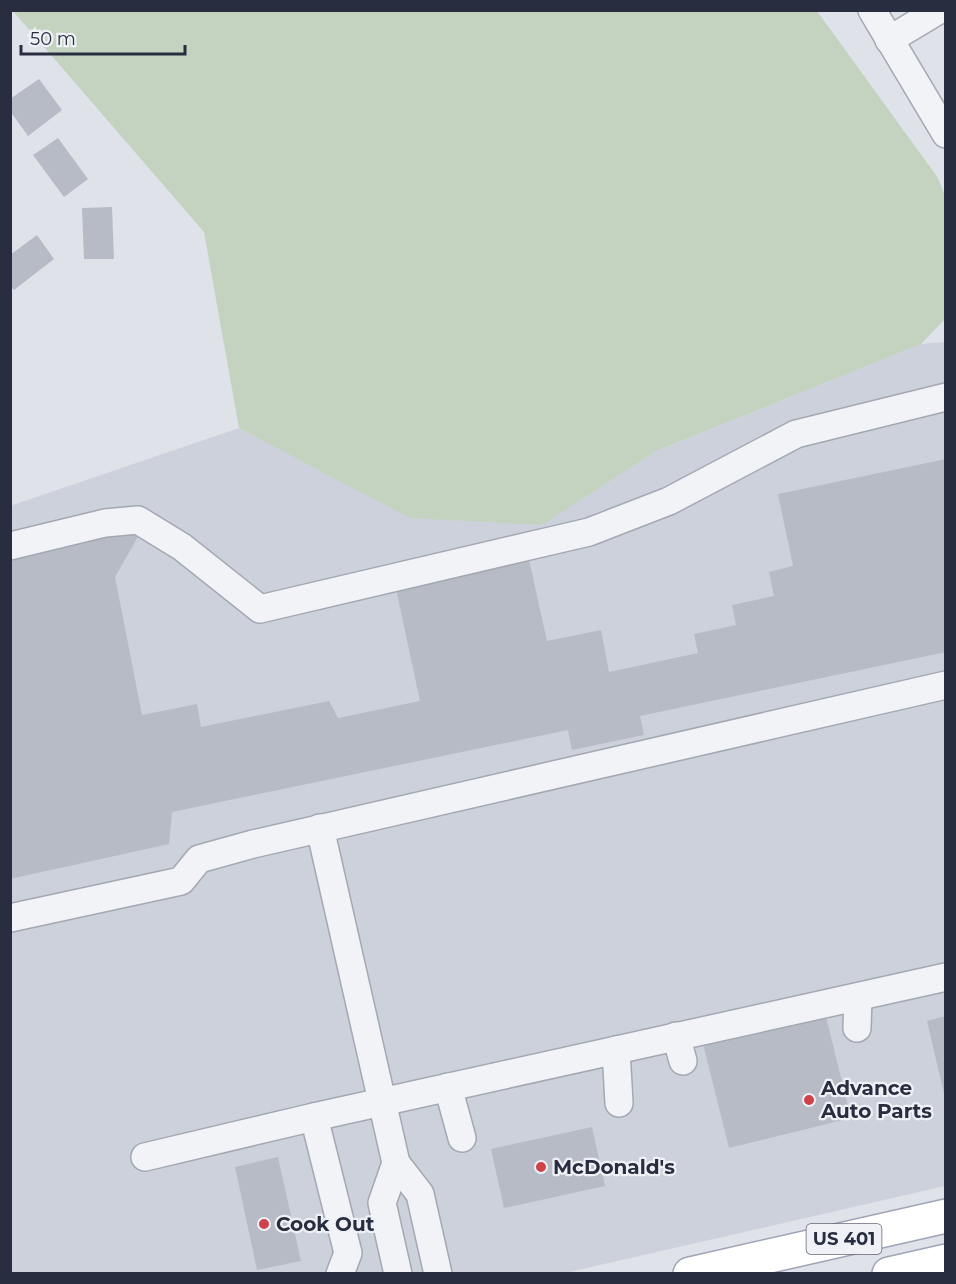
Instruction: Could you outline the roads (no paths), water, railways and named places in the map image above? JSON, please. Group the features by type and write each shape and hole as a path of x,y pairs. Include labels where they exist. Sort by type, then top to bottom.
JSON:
{"main road":[{"name":"US 401","path":"690,1274 945,1216"},
{"name":"US 401","path":"890,1274 945,1261"}],"lane":[{"path":"872,10 945,134"},
{"path":"889,40 939,10"},
{"path":"10,546 105,523 138,520 182,547 260,609 380,579 589,532 669,501 796,434 945,397"},
{"path":"10,918 180,880 199,860 320,828 945,685"},
{"path":"320,828 396,1163 420,1194 438,1274"},
{"path":"145,1157 616,1050 680,1049 858,998 945,976"},
{"path":"857,1028 858,998"},
{"path":"616,1050 619,1103"},
{"path":"448,1087 462,1137"},
{"path":"314,1117 348,1253 340,1274"},
{"path":"396,1163 382,1203 398,1274"}],"place":[{"name":"Advance Auto Parts","path":"809,1100"},
{"name":"McDonald's","path":"541,1167"},
{"name":"Cook Out","path":"264,1224"}]}
